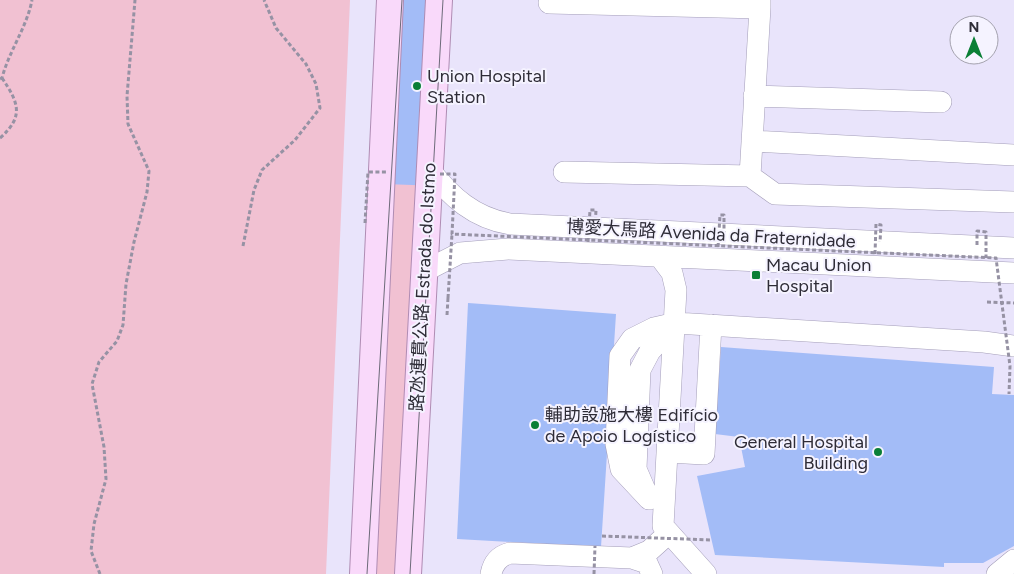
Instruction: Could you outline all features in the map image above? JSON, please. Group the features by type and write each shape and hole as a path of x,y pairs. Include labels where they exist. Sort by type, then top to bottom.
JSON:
{"main road":[{"path":"363,574 390,0"},
{"name":"路氹連貫公路 Estrada do Istmo","path":"408,574 423,272 435,171 439,0"}],"street":[{"path":"549,3 760,4 750,176"},
{"path":"754,96 941,102"},
{"path":"752,141 1014,155"},
{"name":"博愛大馬路 Avenida da Fraternidade","path":"435,171 442,185 459,202 483,218 517,225 592,235 981,252 1014,248"},
{"path":"564,172 750,176 775,194 1014,202"},
{"name":"博愛大馬路 Avenida da Fraternidade","path":"423,272 460,253 494,250 1014,273"},
{"path":"632,558 649,551 666,529 676,290 672,273 660,257"},
{"path":"676,323 984,342 1014,346"},
{"path":"676,323 650,351 640,370 636,469 649,499 666,529 706,574"},
{"path":"668,452 704,454 711,325"},
{"path":"491,574 496,561 510,553 632,558 647,564 652,574"},
{"path":"997,574 1014,560"}],"path":[{"path":"0,138 10,130 16,115 16,100 1,78 17,36 29,15 32,0"},
{"path":"100,574 91,551 94,524 106,479 104,447 92,384 99,362 118,341 123,325 131,259 147,192 149,171 128,124 127,96 135,0"},
{"path":"243,246 254,190 262,170 295,140 320,108 316,84 306,64 276,28 264,0"},
{"path":"435,171 455,174 448,298"},
{"path":"366,223 368,172 386,172"},
{"path":"590,210 596,210 592,235 590,210"},
{"path":"720,215 724,215 721,241 720,215"},
{"path":"876,224 881,225 878,248 876,224"},
{"path":"977,231 986,232 981,252 977,231"},
{"path":"452,234 592,235 981,252 996,258 1010,366 1009,394"},
{"path":"1001,303 987,302 1014,303"},
{"path":"602,536 711,540"},
{"path":"594,574 595,546"}],"shaded area":[{"path":"0,0 350,0 326,574 0,574"},
{"path":"398,0 433,0 399,574 370,574"}],"building":[{"name":"Union Hospital Station","path":"395,0 448,0 439,186 385,184"},
{"name":"輔助設施大樓 Edifício de Apoio Logístico","path":"468,303 616,314 601,547 457,539"},
{"name":"General Hospital Building","path":"721,347 994,367 992,394 1014,395 1014,546 983,563 944,563 944,567 715,555 697,476 745,467 739,437 715,434"}],"tram line":[{"path":"367,574 402,0"},
{"path":"410,574 443,0"}],"place":[{"name":"Union Hospital Station","path":"417,86"},
{"name":"Macau Union Hospital","path":"756,275"},
{"name":"輔助設施大樓 Edifício de Apoio Logístico","path":"535,425"},
{"name":"General Hospital Building","path":"878,452"}]}
